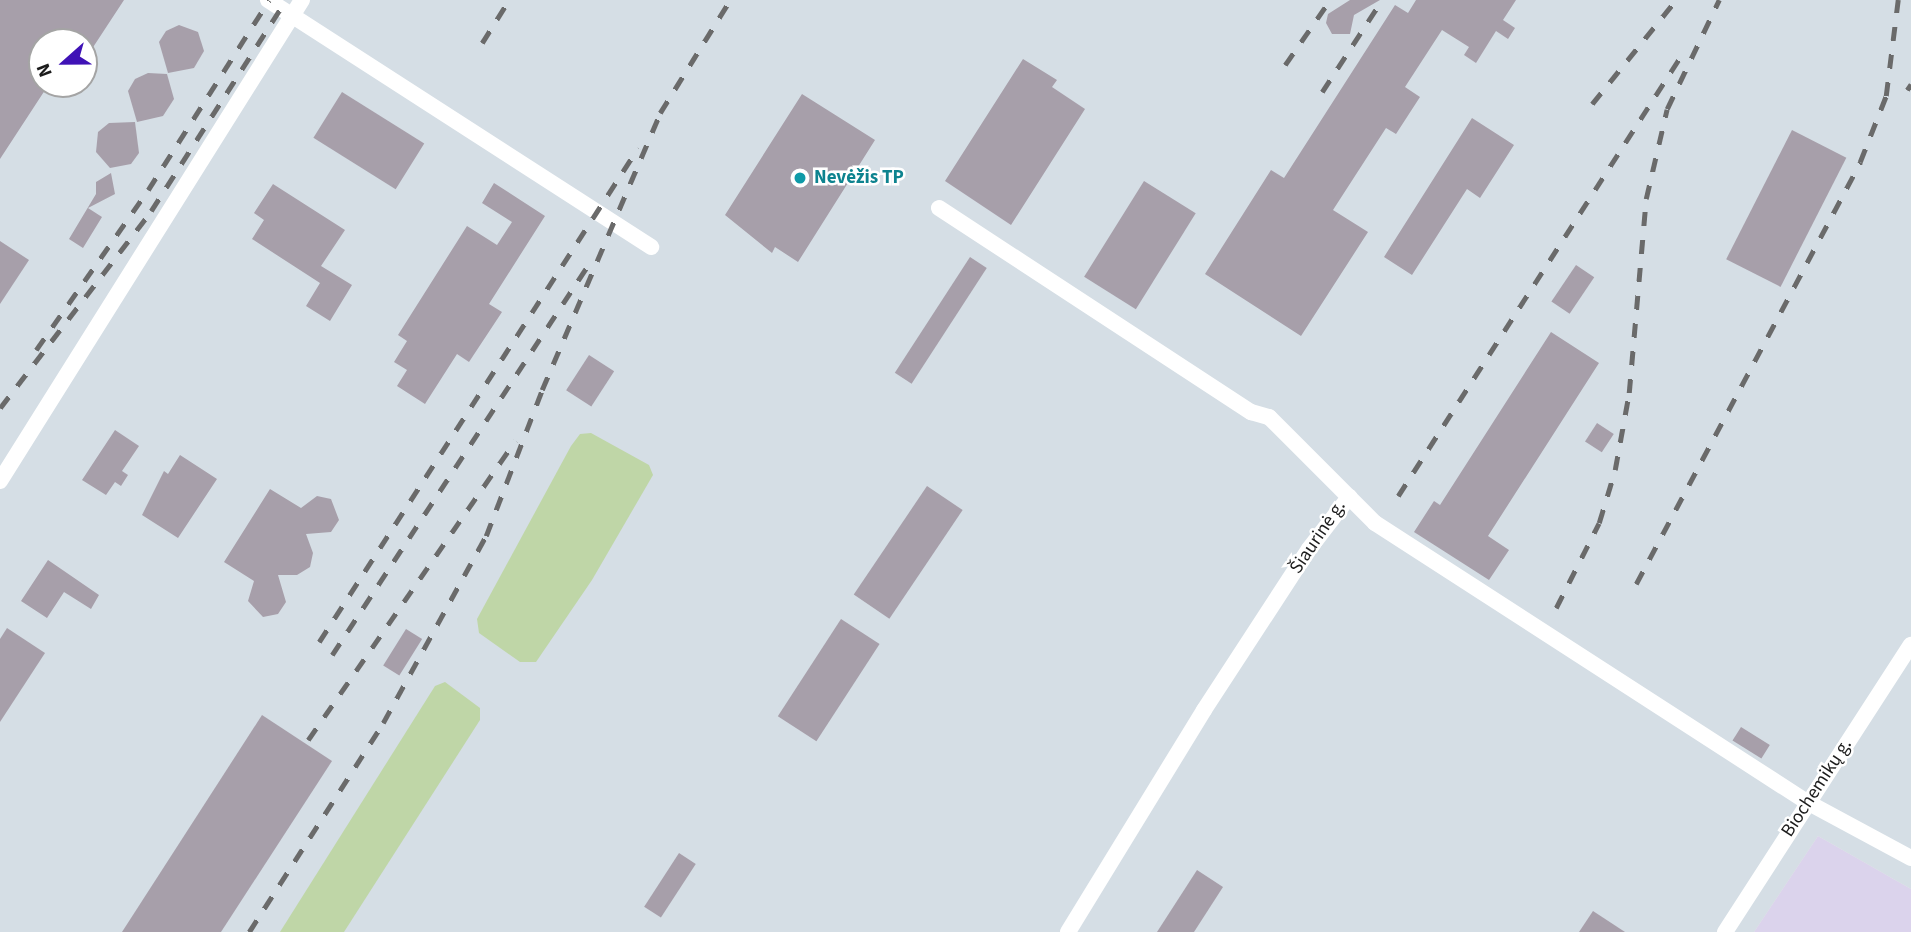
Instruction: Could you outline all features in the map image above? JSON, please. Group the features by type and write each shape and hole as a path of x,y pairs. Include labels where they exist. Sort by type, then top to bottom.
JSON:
{"street":[{"path":"268,0 652,247"},
{"path":"0,481 302,0"},
{"name":"Šiaurinė g.","path":"939,208 1251,412 1269,417 1349,497 1309,549 1204,710 1068,932"},
{"path":"1349,497 1375,523 1489,599 1807,802 1911,858"},
{"name":"Biochemikų g.","path":"1725,932 1911,645"}],"shaded area":[{"path":"0,0 1911,0 1911,889 1818,836 1754,932 0,932"},
{"path":"591,433 649,465 653,475 592,580 536,662 520,662 479,633 477,619 571,446 580,434"},
{"path":"445,682 480,708 480,720 344,932 280,932 435,686"},
{"path":"1818,836 1911,889 1911,932 1754,932"}],"building":[{"path":"0,0 124,0 98,40 98,28 28,28 28,98 40,98 0,159"},
{"path":"1350,0 1380,0 1354,15 1350,34 1332,34 1326,23 1328,14"},
{"path":"1416,0 1516,0 1503,20 1515,28 1508,39 1496,31 1476,63 1464,55 1469,47 1442,30 1405,87 1420,97 1396,134 1386,128 1333,210 1368,232 1301,336 1205,274 1271,170 1284,178 1395,5 1408,13"},
{"path":"179,25 198,32 204,51 194,68 168,73 159,42 166,31"},
{"path":"1023,59 1057,80 1052,87 1085,109 1011,225 945,181"},
{"path":"148,73 167,74 174,99 163,116 137,122 128,91 135,79"},
{"path":"342,92 424,143 396,189 313,138"},
{"name":"Nevėžis TP","path":"802,94 875,140 798,262 775,247 772,253 725,215"},
{"path":"1472,118 1514,145 1480,198 1467,189 1412,275 1384,257"},
{"path":"135,122 139,153 131,164 110,168 96,152 98,132 109,123"},
{"path":"1792,130 1846,158 1781,287 1726,259"},
{"path":"111,173 115,194 88,208 102,217 83,248 69,239 96,194 96,182"},
{"path":"1144,181 1196,213 1136,309 1084,277"},
{"path":"494,183 545,216 489,304 502,312 469,362 457,354 425,404 397,386 407,370 394,362 407,341 398,335 467,226 497,245 512,222 482,203"},
{"path":"273,184 345,230 321,266 352,285 330,321 306,306 320,283 252,239 264,220 254,213"},
{"path":"0,241 29,260 0,304"},
{"path":"970,257 987,268 912,384 895,373"},
{"path":"1576,265 1594,277 1570,314 1551,301"},
{"path":"1551,332 1599,363 1488,536 1509,550 1489,580 1414,532 1434,501 1440,505"},
{"path":"589,355 614,371 591,407 566,390"},
{"path":"1597,423 1614,434 1602,452 1585,441"},
{"path":"115,430 139,446 122,471 128,475 121,486 115,482 106,495 82,480"},
{"path":"180,455 217,479 178,538 142,515 164,471 168,474"},
{"path":"927,486 963,510 889,619 854,595"},
{"path":"270,489 301,508 317,496 331,499 339,520 331,532 306,534 313,553 310,567 297,575 278,575 286,602 278,614 263,617 248,601 254,581 224,562"},
{"path":"48,560 99,595 91,609 64,592 47,618 21,601"},
{"path":"841,619 880,644 816,741 778,716"},
{"path":"7,628 45,653 0,722 0,639"},
{"path":"406,629 422,639 399,676 383,665"},
{"path":"262,715 332,761 221,932 122,932"},
{"path":"1741,727 1770,745 1761,759 1733,741"},
{"path":"679,853 696,864 661,918 644,907"},
{"path":"1197,870 1223,887 1194,932 1157,932"},
{"path":"1593,911 1625,932 1579,932"}],"railway":[{"path":"36,350 148,190 269,0"},
{"path":"0,408 151,211 286,0"},
{"path":"482,43 509,0"},
{"path":"249,932 383,723 486,536 542,390 660,113 730,0"},
{"path":"1285,65 1330,0"},
{"path":"1322,92 1382,0"},
{"path":"1592,104 1676,0"},
{"path":"1556,608 1599,523 1615,470 1629,393 1646,199 1667,109 1719,0"},
{"path":"1636,584 1860,162 1886,96 1898,0"},
{"path":"1398,496 1679,59"},
{"path":"1907,90 1911,84"},
{"path":"319,642 638,148"},
{"path":"332,655 591,260"},
{"path":"308,740 515,441"}],"place":[{"name":"Nevėžis TP","path":"800,178"}]}
